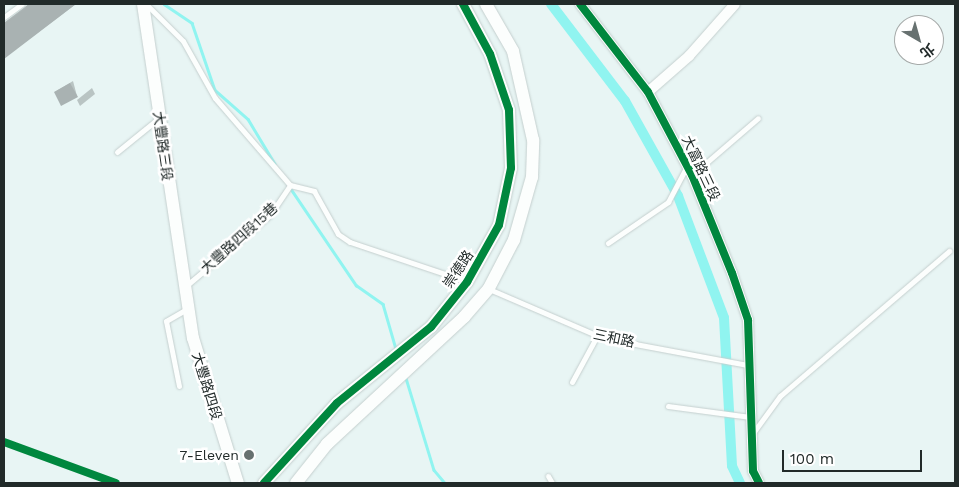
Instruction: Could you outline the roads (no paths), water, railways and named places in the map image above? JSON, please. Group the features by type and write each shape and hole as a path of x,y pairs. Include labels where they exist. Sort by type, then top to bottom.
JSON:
{"street":[{"name":"大豐路三段","path":"145,4 159,117 184,288"},
{"name":"崇德路","path":"264,483 337,403 431,327 467,282 499,225 511,168 512,135 502,82 463,4"},
{"path":"296,483 327,444 440,343 489,288 524,211 532,177 533,140 513,51 486,4"},
{"name":"大富路三段","path":"580,4 648,92 688,171 748,320 747,365 753,471 759,483"},
{"path":"648,92 689,56 735,4"},
{"name":"大豐路四段","path":"184,288 187,308 238,483"}],"lane":[{"path":"4,17 22,4"},
{"path":"145,4 183,41 214,98 290,185 314,191 338,234 350,242 467,282"},
{"path":"117,152 159,117"},
{"path":"608,244 660,209 688,171 758,118"},
{"name":"大豐路四段15巷","path":"184,288 270,215 290,185"},
{"path":"751,435 780,396 949,250"},
{"name":"三和路","path":"489,288 597,336 747,365"},
{"path":"180,386 166,321 187,308"},
{"path":"572,382 597,336"},
{"path":"668,406 750,417"},
{"path":"548,476 552,483"}],"waterway":[{"path":"164,4 192,23 215,90 248,119 275,164"},
{"path":"551,4 625,101 678,196 724,318 732,466 740,483"},
{"path":"289,186 356,285 383,304 396,349"},
{"path":"406,378 434,470 445,483"}],"place":[{"name":"7-Eleven","path":"249,455"}]}
